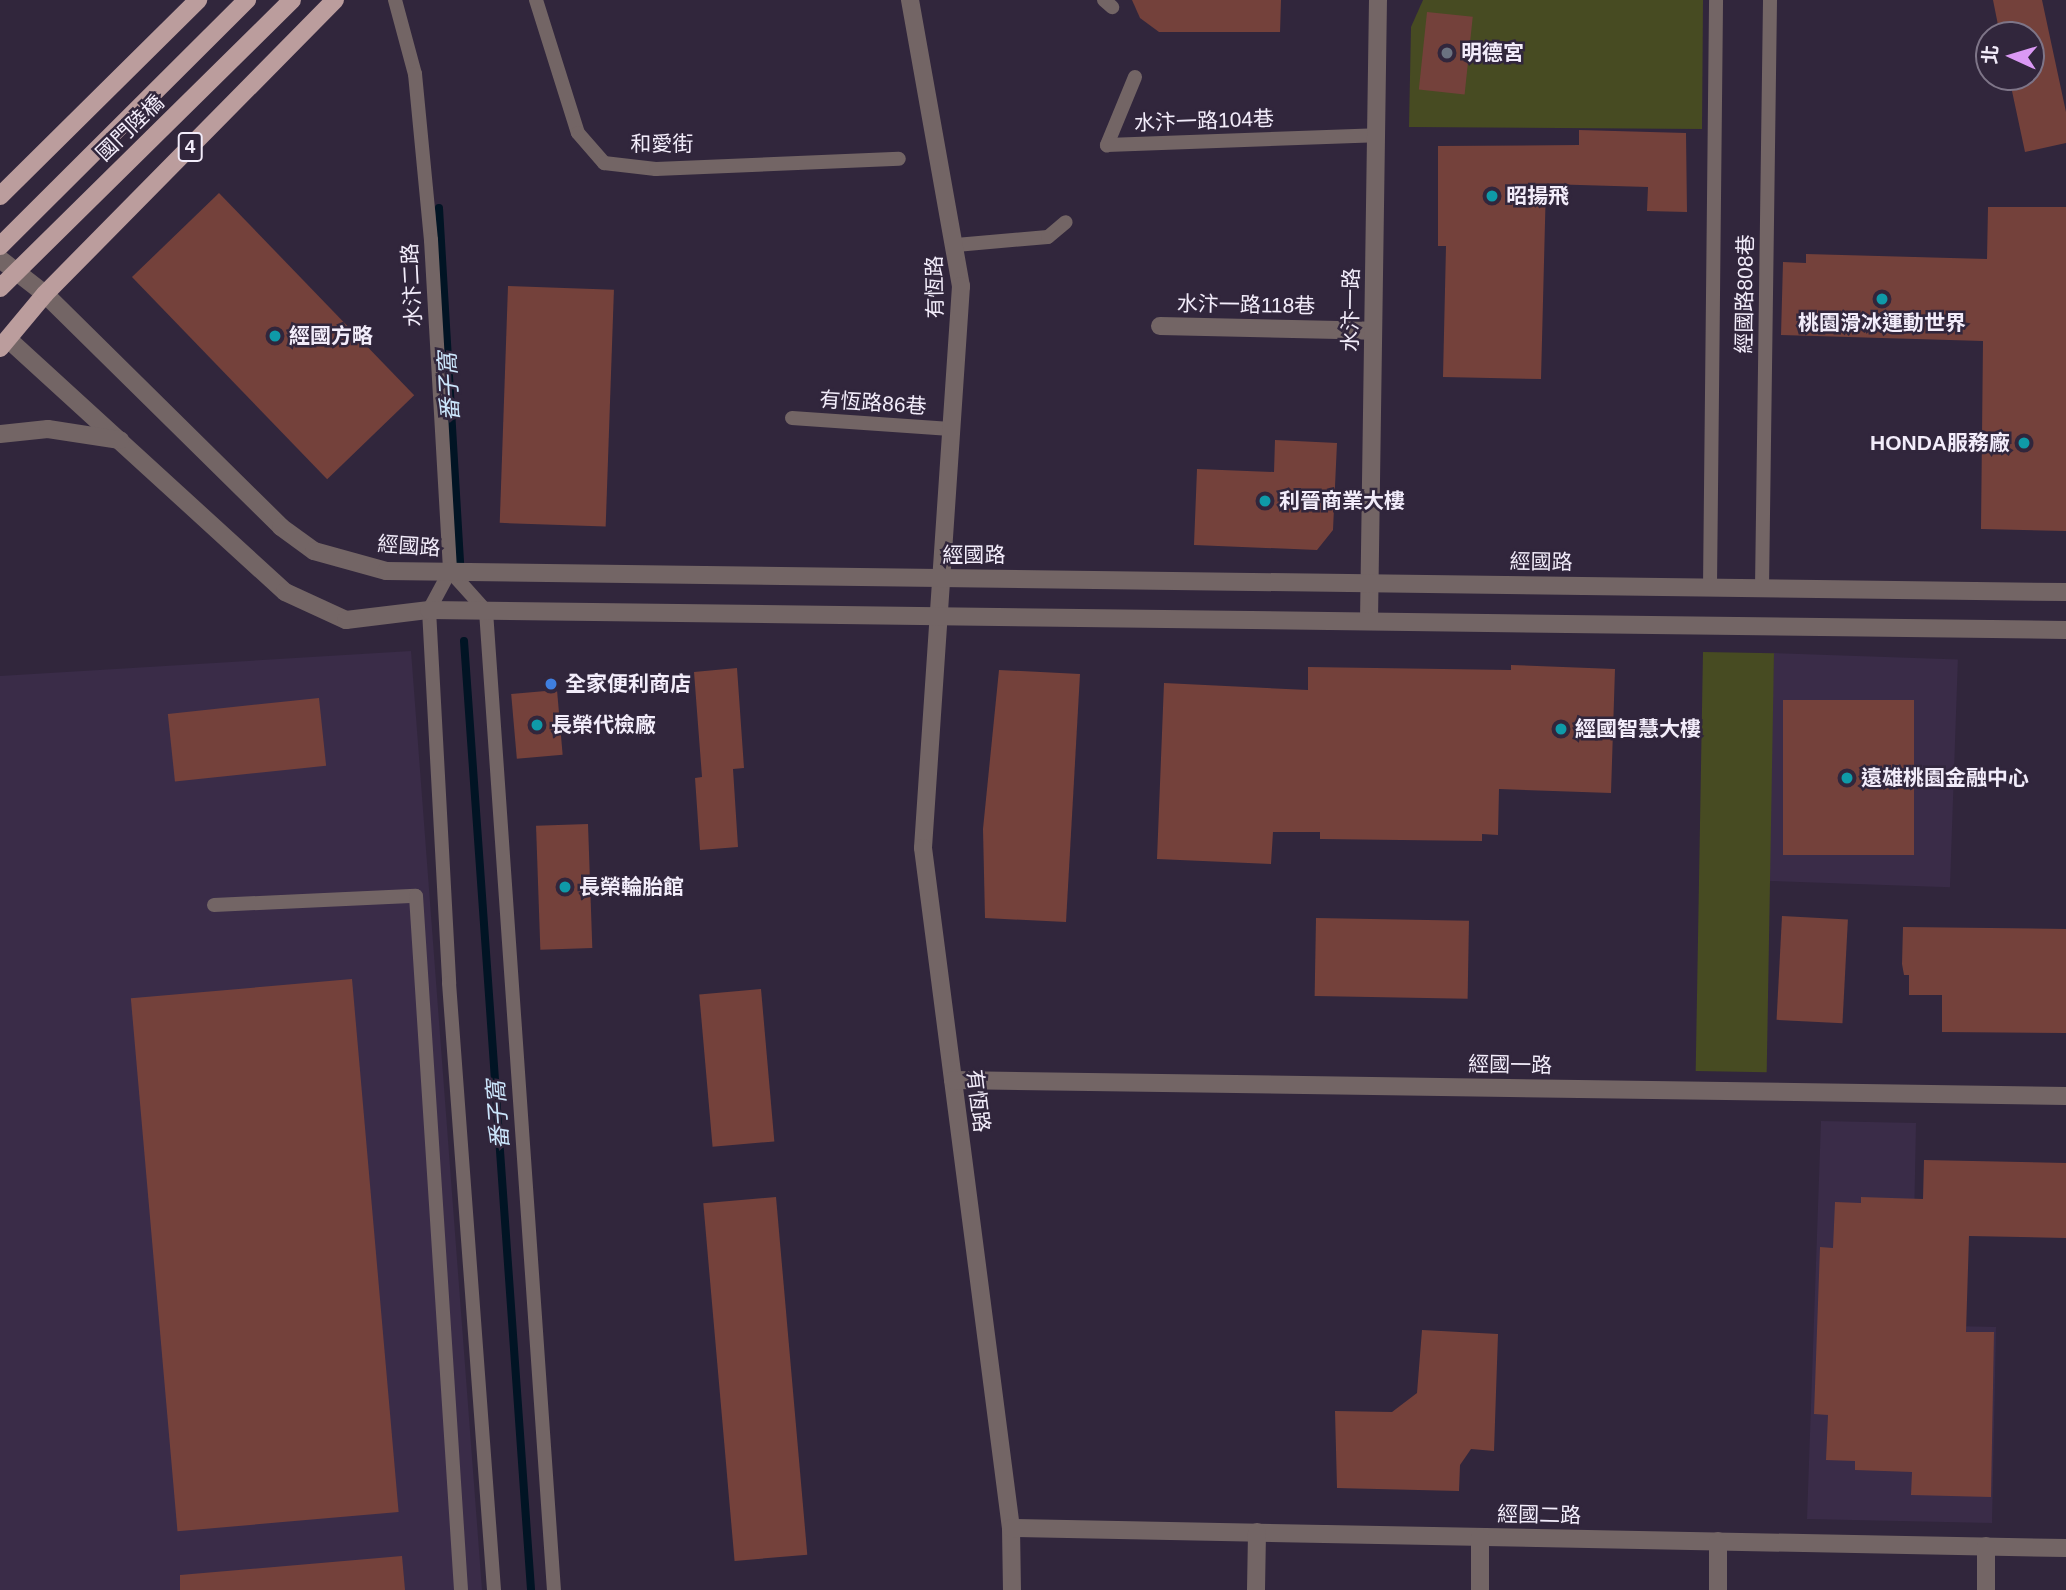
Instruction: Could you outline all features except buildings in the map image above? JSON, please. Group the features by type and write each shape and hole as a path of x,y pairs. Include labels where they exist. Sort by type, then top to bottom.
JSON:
{"main road":[{"path":"0,196 198,0"},
{"name":"國門陸橋","path":"0,246 247,0"},
{"name":"國門陸橋","path":"0,288 292,0"},
{"name":"4","path":"4,343 45,294 335,0"}],"street":[{"name":"有恆路","path":"910,0 956,245 961,286 923,848 1011,1528 1012,1590"},
{"name":"水汴一路","path":"1369,620 1378,0"},
{"name":"經國路","path":"0,259 45,294 281,527 314,551 386,571 2066,592"},
{"name":"水汴一路118巷","path":"1160,326 1373,331"},
{"path":"4,343 120,440 285,592 346,620 429,610 2066,630"},
{"path":"0,434 48,429 120,440"},
{"name":"經國一路","path":"953,1080 2066,1096"},
{"name":"經國二路","path":"1011,1528 2066,1548"},
{"path":"1256,1590 1257,1532"},
{"path":"1480,1537 1480,1590"},
{"path":"1718,1541 1718,1590"},
{"path":"1986,1546 1986,1590"}],"lane":[{"name":"水汴二路","path":"395,0 415,74 431,240 450,571"},
{"name":"和愛街","path":"536,0 578,133 604,163 656,169 899,159"},
{"name":"經國路808巷","path":"1710,587 1717,0"},
{"name":"經國路808巷","path":"1762,588 1770,0"},
{"name":"水汴一路104巷","path":"1135,77 1107,145 1376,135"},
{"path":"956,245 1048,237 1066,222"},
{"name":"有恆路86巷","path":"792,418 951,429"},
{"path":"494,1590 449,983 429,610 450,571 486,611 554,1590"},
{"path":"214,905 416,896 461,1590"}],"shaded area":[{"path":"411,651 482,1590 0,1590 0,676"},
{"path":"1774,653 1958,659 1950,887 1766,881"},
{"path":"1821,1121 1916,1123 1912,1325 1996,1327 1992,1523 1807,1519"}],"green space":[{"path":"1423,0 1703,0 1702,129 1409,127 1411,27"},
{"path":"1703,652 1774,653 1767,1072 1696,1071"}],"waterway":[{"name":"番子窩","path":"439,208 460,566"},
{"name":"番子窩","path":"464,641 531,1590"}],"place":[{"name":"明德宮","path":"1447,53"},
{"name":"昭揚飛","path":"1492,196"},
{"name":"桃園滑冰運動世界","path":"1882,299"},
{"name":"經國方略","path":"275,336"},
{"name":"HONDA服務廠","path":"2024,443"},
{"name":"利晉商業大樓","path":"1265,501"},
{"name":"全家便利商店","path":"551,684"},
{"name":"長榮代檢廠","path":"537,725"},
{"name":"經國智慧大樓","path":"1561,729"},
{"name":"遠雄桃園金融中心","path":"1847,778"},
{"name":"長榮輪胎館","path":"565,887"}]}
